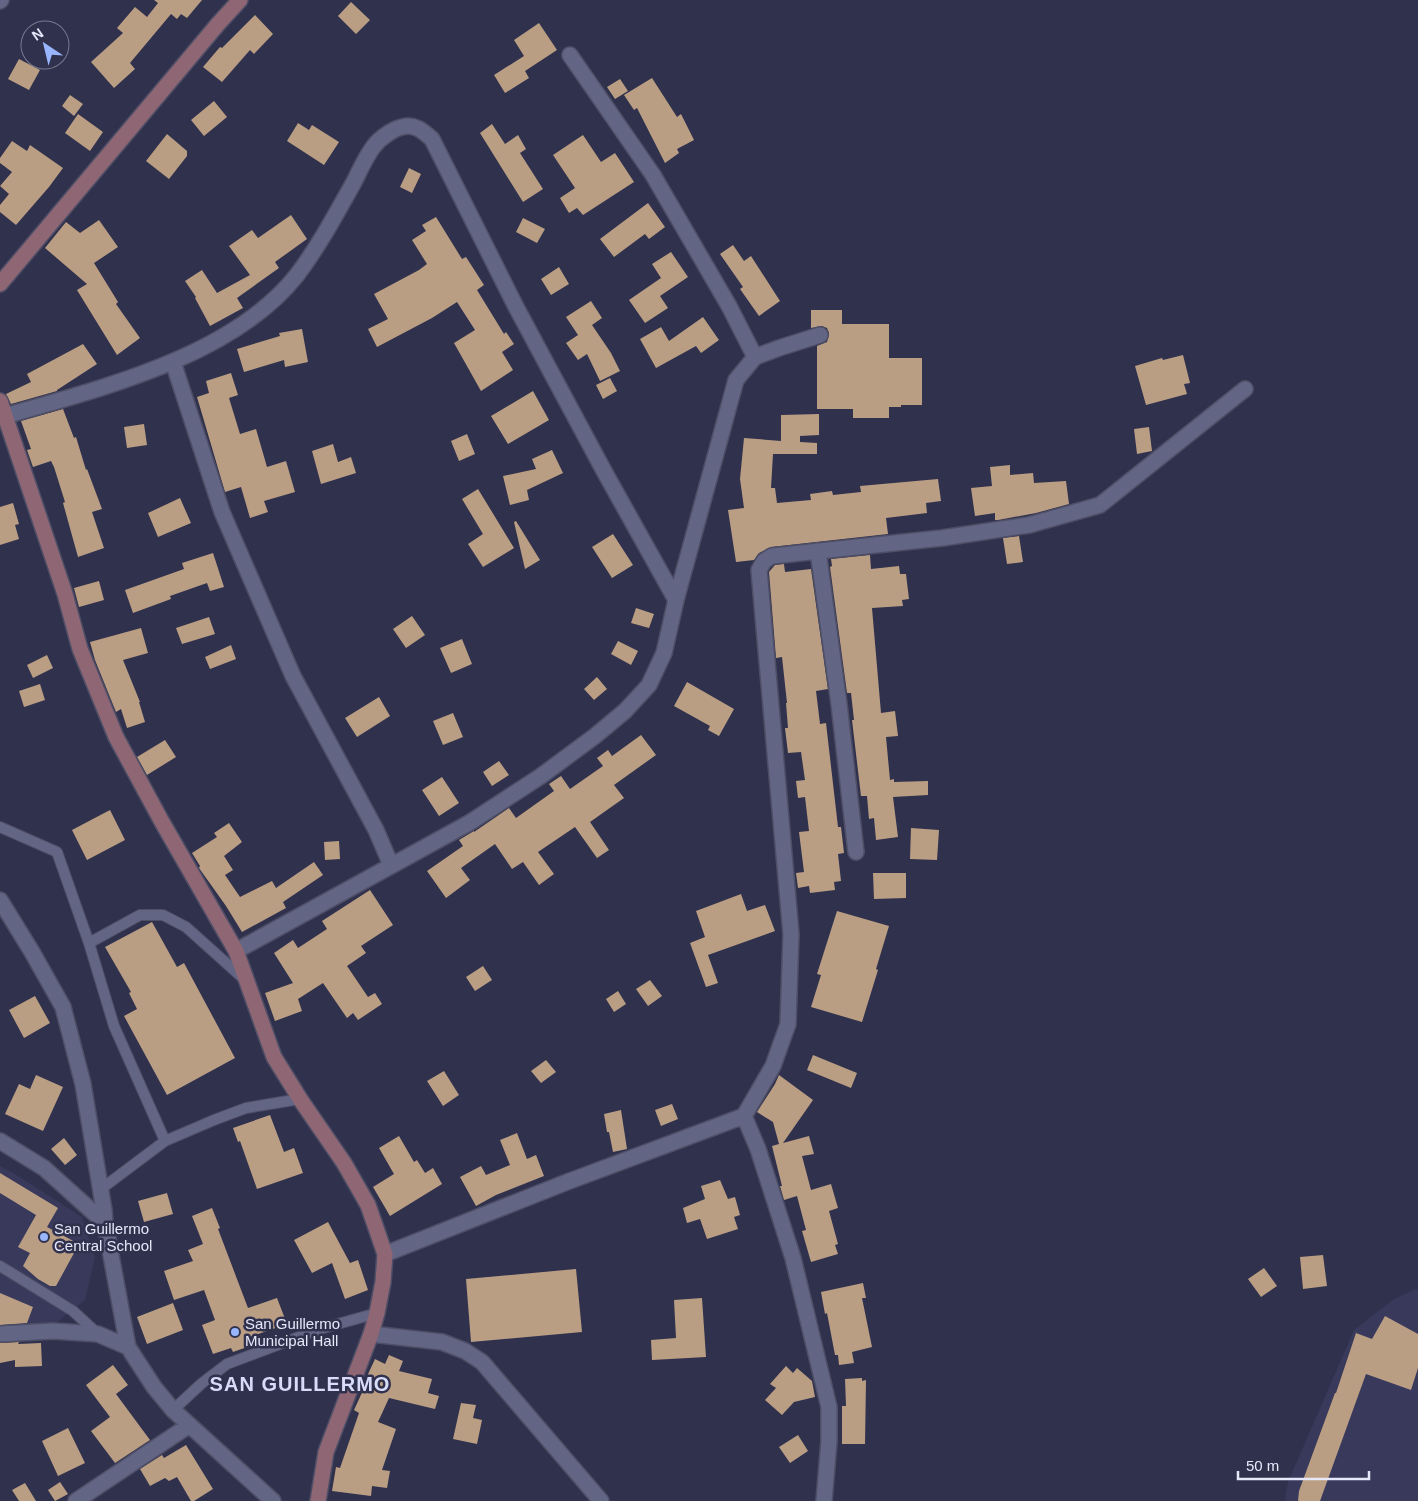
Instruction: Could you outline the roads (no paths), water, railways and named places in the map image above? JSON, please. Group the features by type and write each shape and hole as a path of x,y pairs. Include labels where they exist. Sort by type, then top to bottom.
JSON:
{"street":[{"path":"0,284 240,0"},
{"path":"570,55 653,175 729,306 755,357"},
{"path":"5,416 100,388 173,362 239,326 269,303 296,276 320,243 374,145 400,127 420,128 432,139 515,305 676,600"},
{"path":"236,950 469,823 541,776 595,736 625,711 650,685 664,653 676,600 736,380 755,357 820,335"},
{"path":"173,362 222,512 289,667 376,830 391,866"},
{"path":"385,1254 567,1182 744,1116 774,1066 788,1024 791,934 759,570 764,561 772,556 942,538 1029,525 1100,505 1244,389"},
{"path":"0,401 65,594 80,649 116,737 162,822 236,950 274,1057 344,1163 368,1205 385,1254 383,1282 377,1313 371,1334 326,1452 318,1501"},
{"path":"818,551 839,704 856,852"},
{"path":"0,900 64,1007 83,1084 105,1223 128,1347 154,1387 173,1410 188,1426 272,1501"},
{"path":"744,1116 758,1149 793,1258 829,1407 829,1441 824,1501"},
{"path":"0,1141 44,1168 105,1223"},
{"path":"0,1334 53,1331 98,1334 128,1347"},
{"path":"371,1334 442,1342 465,1351 482,1362 601,1501"},
{"path":"76,1501 188,1426"}],"lane":[{"path":"0,827 57,852 89,943 114,1026 165,1141"},
{"path":"89,943 140,915 162,914 186,927 247,982"},
{"path":"101,1189 165,1141 246,1108 300,1099"},
{"path":"0,1266 73,1311 98,1334"},
{"path":"173,1410 201,1384 228,1364 320,1329 377,1313"}],"place":[{"name":"San Guillermo Central School","path":"44,1237"},
{"name":"San Guillermo Municipal Hall","path":"235,1332"}],"district":[{"name":"SAN GUILLERMO","path":"300,1384"}]}
